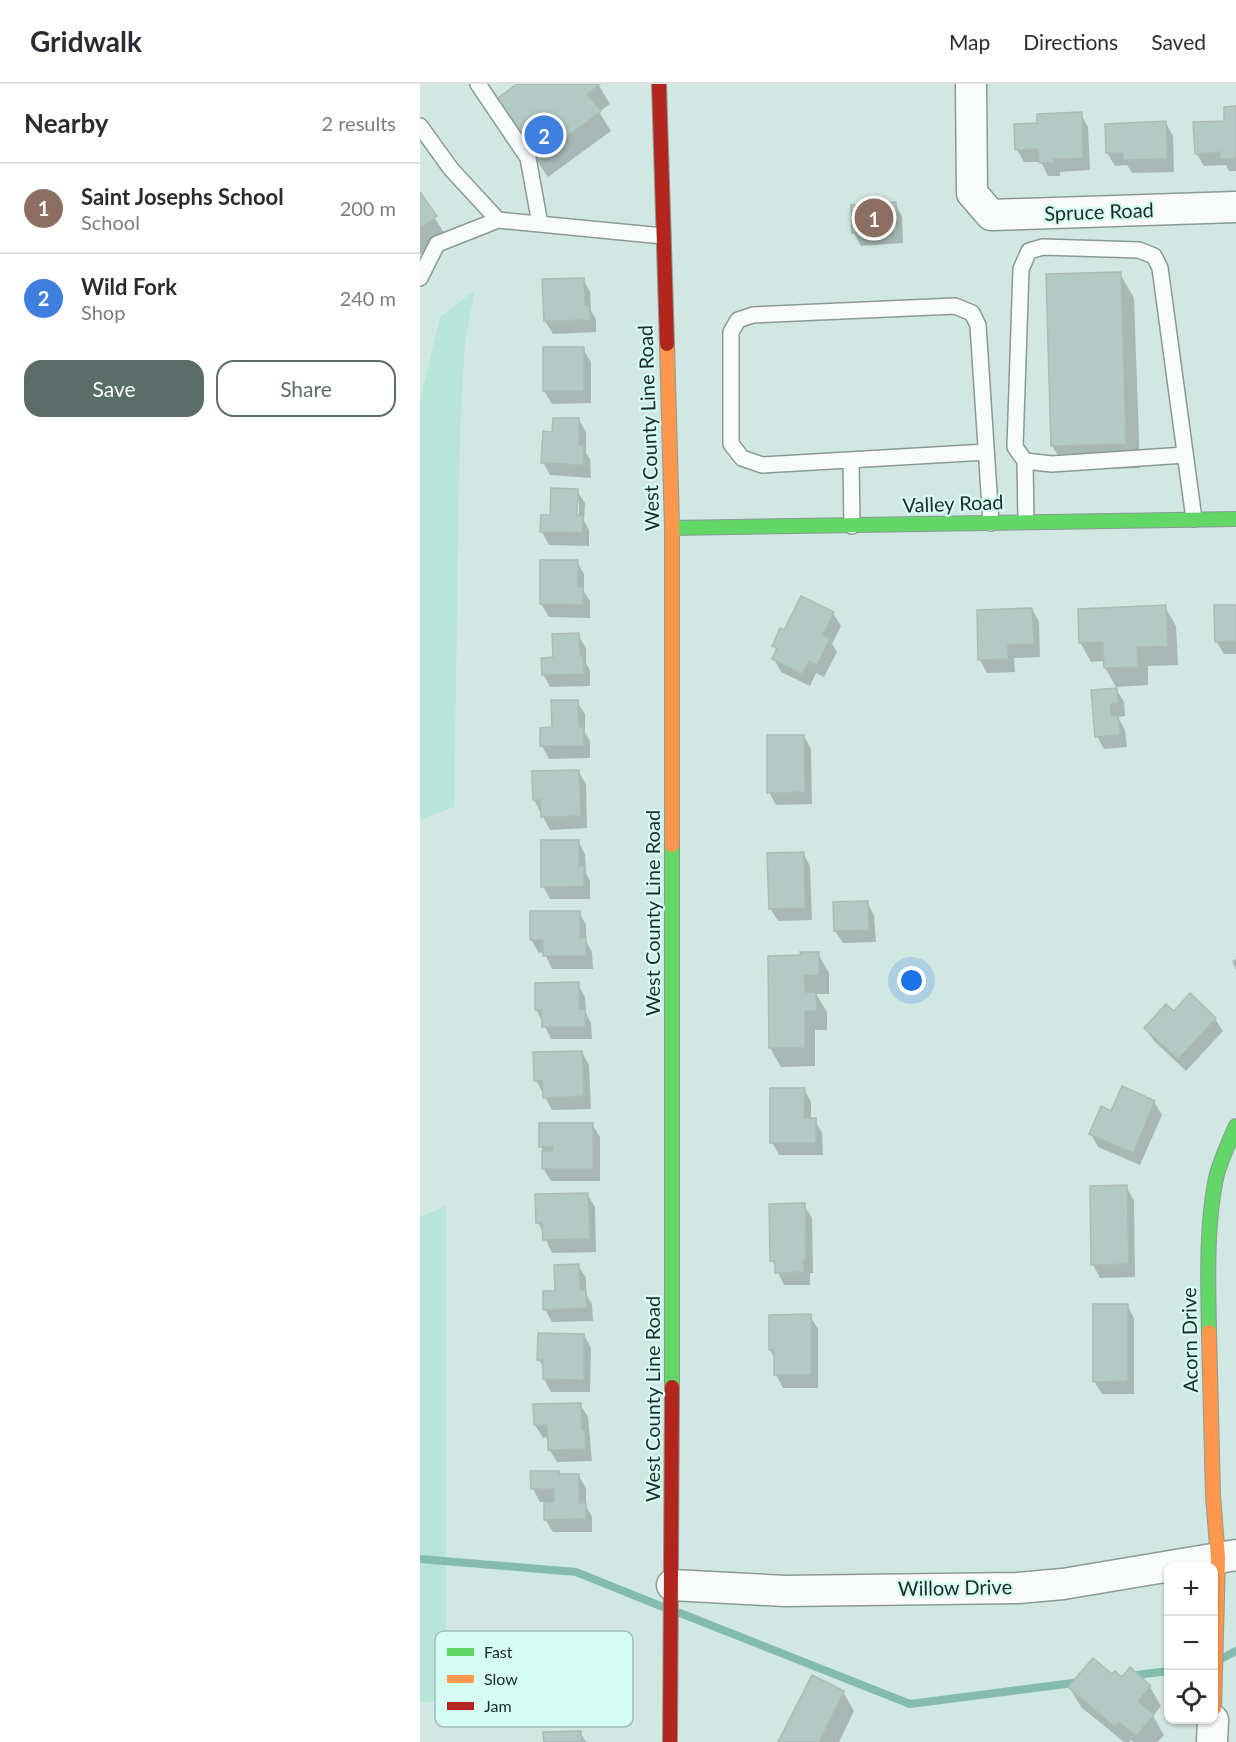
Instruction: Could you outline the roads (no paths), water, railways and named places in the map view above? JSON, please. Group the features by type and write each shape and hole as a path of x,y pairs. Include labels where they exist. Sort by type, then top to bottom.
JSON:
{"main road":[{"name":"West County Line Road","path":"659,84 672,528 670,1742"},
{"name":"Valley Road","path":"672,528 1236,519"},
{"name":"Acorn Drive","path":"1217,1670 1227,1556 1213,1496 1208,1295 1211,1215 1217,1175 1225,1149 1236,1126"}],"street":[{"name":"Spruce Road","path":"971,84 972,193 991,215 1236,207"},
{"name":"Willow Drive","path":"672,1585 785,1591 1018,1588 1063,1584 1227,1556"},
{"path":"1212,1742 1213,1724"}],"lane":[{"path":"478,84 528,158 540,224"},
{"path":"420,126 451,169 498,220"},
{"path":"420,278 437,244 498,220 663,236"},
{"path":"1026,521 1025,461 1015,447 1021,269 1029,251 1043,247 1139,250 1154,256 1160,268 1194,519"},
{"path":"986,452 762,465 742,458 731,444 731,332 738,320 753,315 955,306 972,313 978,325 991,523"},
{"path":"1025,461 1052,464 1185,455"},
{"path":"851,460 852,525"}],"waterway":[{"path":"420,1559 576,1572 663,1607"},
{"path":"680,1613 910,1704 1081,1682"},
{"path":"1223,1658 1236,1651"},
{"path":"1129,1676 1164,1672"}],"place":[{"name":"Wild Fork","path":"544,135"},
{"name":"Saint Josephs School","path":"874,218"}]}
